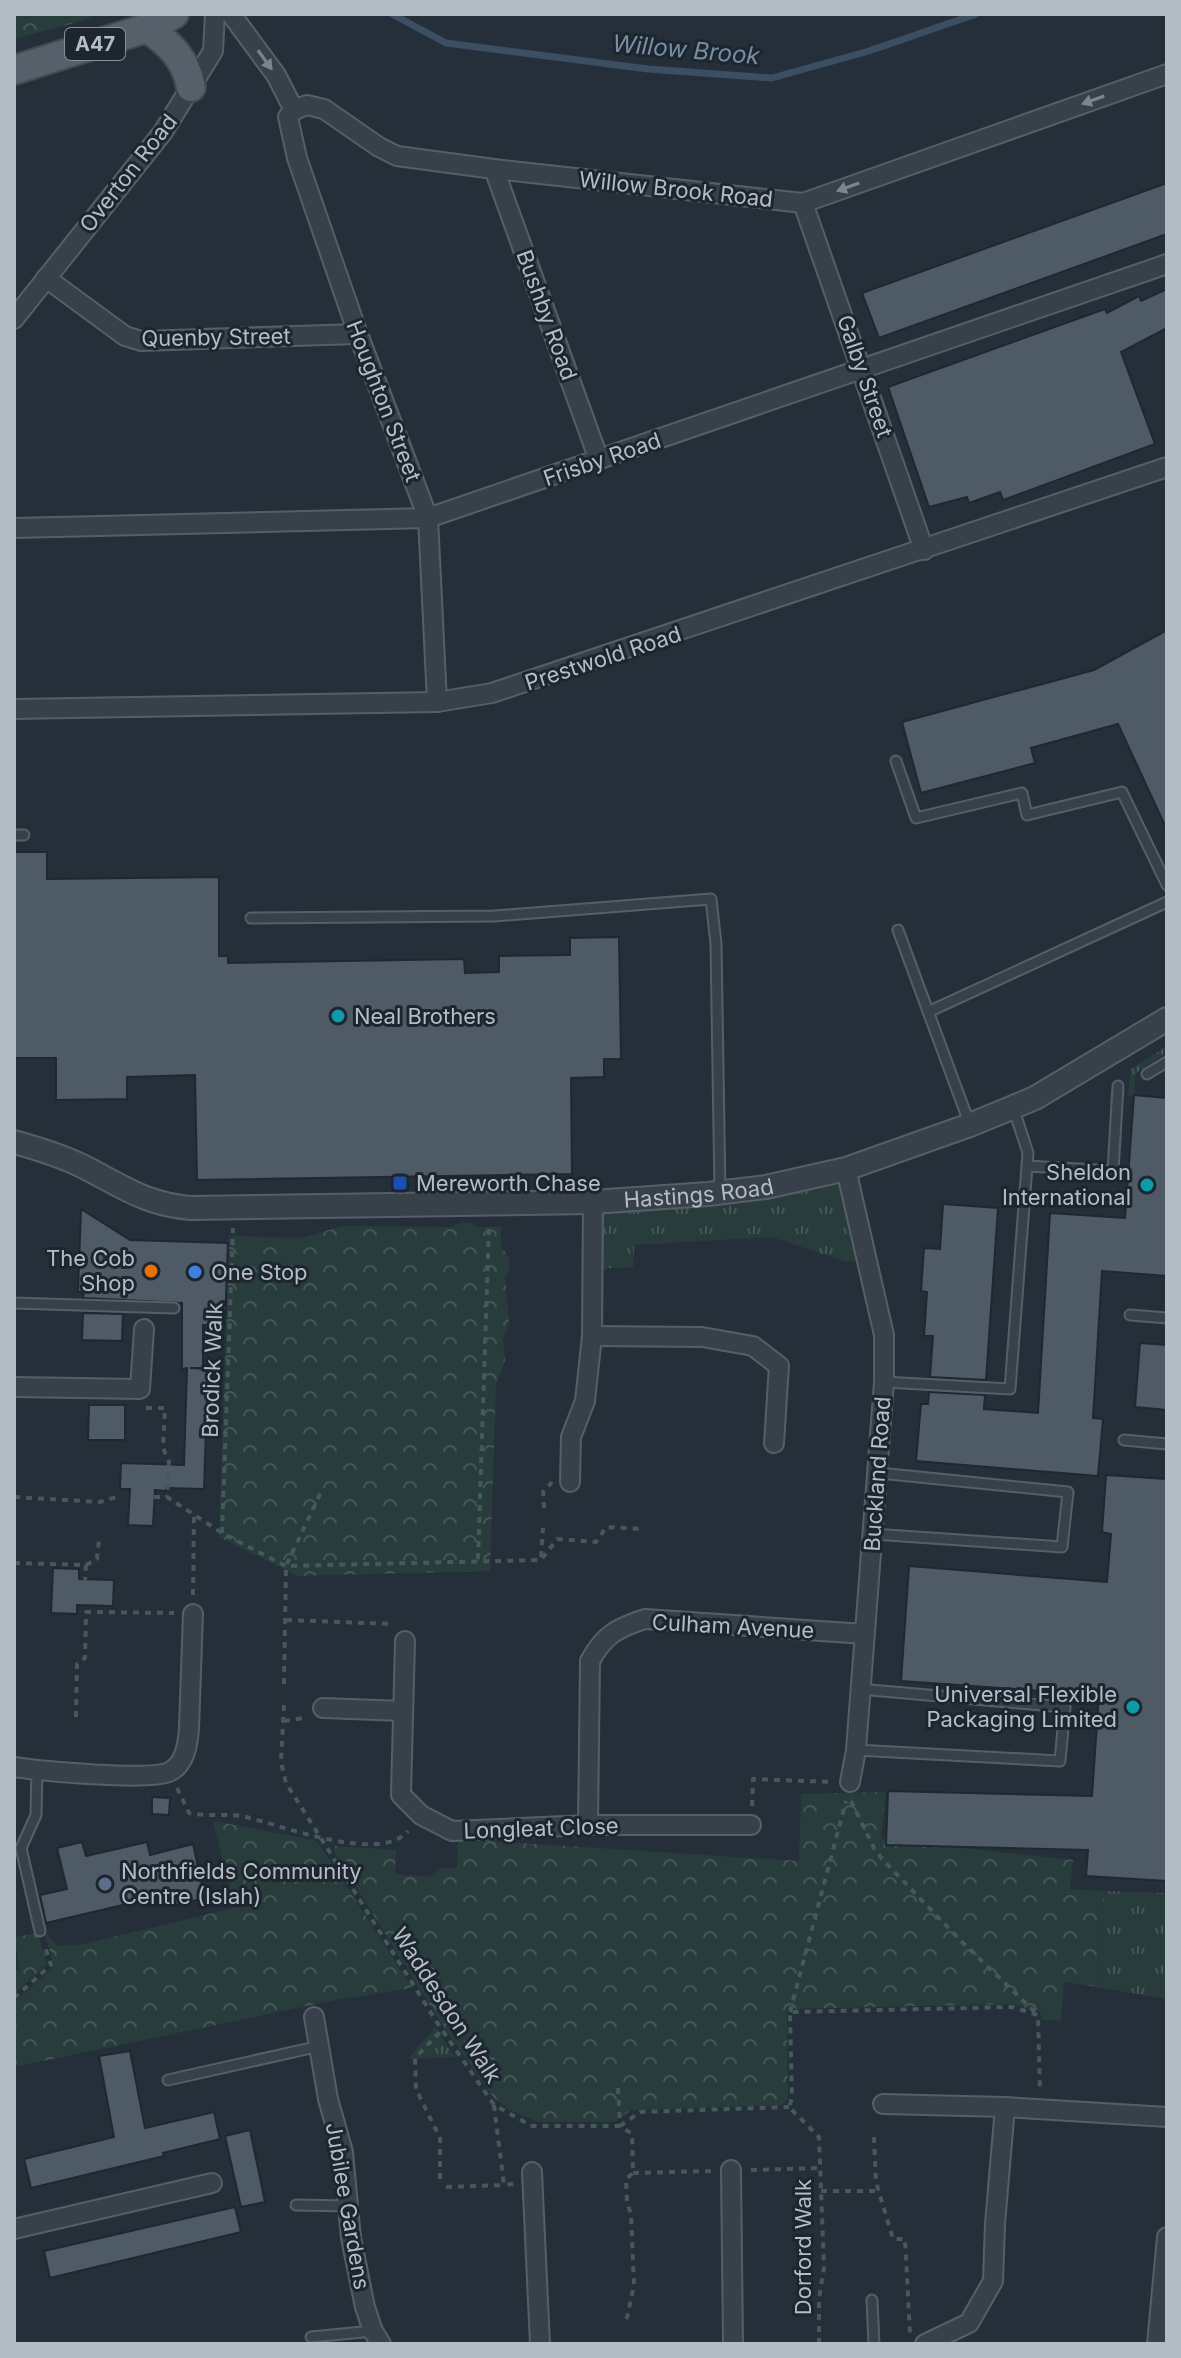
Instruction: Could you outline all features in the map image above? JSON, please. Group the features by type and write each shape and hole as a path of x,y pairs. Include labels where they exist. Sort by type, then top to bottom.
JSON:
{"main road":[{"name":"A47","path":"14,70 147,28 174,14"},
{"path":"147,28 183,61 191,87"}],"street":[{"name":"Overton Road","path":"14,319 163,132 213,51 215,14"},
{"path":"231,14 276,75 294,110"},
{"name":"Willow Brook Road","path":"294,110 307,105 324,109 397,156 803,203 1167,74"},
{"name":"Houghton Street","path":"294,110 288,117 297,158 358,334 428,518 437,702"},
{"name":"Bushby Road","path":"494,169 599,460"},
{"name":"Galby Street","path":"803,203 924,550"},
{"name":"Frisby Road","path":"14,528 428,518 1167,264"},
{"name":"Quenby Street","path":"46,278 125,336 141,341 358,334"},
{"name":"Prestwold Road","path":"14,709 437,702 492,693 1167,467"},
{"name":"Hastings Road","path":"14,1143 79,1164 134,1195 165,1206 490,1205 720,1193 766,1187 846,1169 970,1125 1035,1098 1167,1019"},
{"name":"Buckland Road","path":"846,1169 884,1335 879,1473 856,1750 850,1782"},
{"path":"570,1482 571,1437 585,1401 592,1336 593,1202"},
{"path":"14,1387 140,1389 144,1329"},
{"path":"592,1336 702,1337 753,1346 779,1366 774,1443"},
{"path":"14,1767 37,1771 150,1776 169,1772 182,1761 187,1745 193,1614"},
{"name":"Culham Avenue","path":"588,1825 590,1661 599,1645 620,1627 645,1619 865,1634"},
{"path":"405,1641 401,1795 421,1815"},
{"path":"323,1708 403,1711"},
{"name":"Longleat Close","path":"421,1815 452,1831 588,1825 751,1825"},
{"name":"Jubilee Gardens","path":"314,2017 328,2099 343,2152 351,2238 377,2338"},
{"path":"883,2104 1005,2107 1167,2117"},
{"path":"925,2344 969,2323 993,2281 1005,2107"},
{"path":"731,2170 733,2344"},
{"path":"532,2178 540,2344"},
{"path":"14,2229 212,2183"},
{"path":"1157,2344 1167,2237"}],"lane":[{"path":"896,761 916,818 1022,793 1027,815 1122,792 1167,885"},
{"path":"251,918 494,916 711,899 716,944 720,1193"},
{"path":"928,1012 1167,902"},
{"path":"898,930 970,1125"},
{"path":"1147,1074 1167,1062"},
{"path":"1027,1166 1113,1171 1118,1086"},
{"path":"884,1382 1010,1389 1028,1153 1013,1107"},
{"path":"14,1303 174,1308"},
{"path":"1130,1315 1167,1318"},
{"path":"1124,1440 1167,1444"},
{"path":"873,1534 1062,1547 1068,1492 879,1473"},
{"path":"856,1750 1060,1761 1065,1707 859,1689"},
{"path":"37,1771 36,1815 21,1848 40,1931"},
{"path":"168,2080 320,2046"},
{"path":"296,2205 348,2206"},
{"path":"872,2300 874,2344"},
{"path":"311,2337 377,2338"}],"path":[{"path":"478,1559 490,1205"},
{"name":"Brodick Walk","path":"222,1533 234,1208"},
{"path":"140,1389 144,1408 165,1408 163,1448 169,1462 167,1497"},
{"path":"284,1684 286,1566 322,1490"},
{"path":"14,1497 100,1502 120,1496"},
{"path":"154,1497 167,1497 222,1533 286,1566 478,1559 541,1560"},
{"path":"76,1717 77,1664 85,1658 86,1612 193,1614 195,1515"},
{"path":"541,1560 557,1539 596,1542 606,1527 644,1529"},
{"path":"541,1560 543,1528"},
{"path":"14,1563 86,1565 97,1559 99,1540"},
{"path":"85,1580 86,1565"},
{"path":"285,1620 404,1625 405,1641"},
{"name":"Waddesdon Walk","path":"284,1705 281,1762 286,1783 442,2030 494,2105 532,2126 620,2126"},
{"path":"284,1721 304,1718"},
{"path":"169,1772 189,1813 243,1816 321,1840 390,1844 401,1839 421,1815"},
{"path":"751,1825 753,1779 850,1782"},
{"path":"620,2126 640,2112 789,2107 792,2098 790,2012 848,1794 882,1859 1038,2015 1040,2109"},
{"path":"14,1998 51,1965 40,1931"},
{"path":"790,2012 1012,2007 1038,2015"},
{"path":"440,2179 440,2138 416,2089 415,2058 442,2030"},
{"path":"618,2088 620,2126"},
{"path":"494,2105 504,2185"},
{"name":"Dorford Walk","path":"789,2107 819,2137 824,2267 819,2299 819,2344"},
{"path":"620,2126 632,2134 633,2173"},
{"path":"874,2137 879,2191 893,2239 905,2239 910,2344"},
{"path":"626,2322 634,2285 626,2179 633,2173 820,2168"},
{"path":"446,2187 504,2185 532,2178"},
{"path":"821,2191 879,2191"}],"green space":[{"path":"14,14 98,14 14,39"},
{"path":"1167,1046 1167,1053 1136,1073 1134,1095 1128,1096 1131,1069"},
{"path":"846,1169 867,1261 846,1262 772,1237 634,1245 633,1267 599,1269 593,1202"},
{"path":"462,1222 472,1223 476,1227 501,1227 501,1246 509,1258 505,1279 509,1323 503,1339 505,1361 496,1384 490,1571 298,1576 219,1537 229,1236 302,1238 343,1226 451,1227"},
{"path":"886,1792 881,1839 1073,1860 1070,1889 1105,1891 1097,1987 1064,1982 1061,2021 1042,2020 1040,2011 1011,2004 787,2009 788,2099 782,2105 631,2110 615,2122 538,2122 509,2110 493,2097 441,2023 334,1852 335,1846 396,1850 395,1874 429,1877 440,1868 457,1868 458,1839 799,1861 801,1794"},
{"path":"213,1821 314,1840 320,1845 412,1988 341,1999 14,2067 14,2003 54,1966 44,1931 58,1946 84,1944 234,1908"},
{"path":"1105,1891 1167,1893 1167,1999 1097,1987"},
{"path":"38,1933 47,1964 14,1994 14,1972 20,1970 14,1937"},
{"path":"435,2027 455,2057 408,2059"}],"building":[{"path":"1167,183 1167,234 879,338 862,293"},
{"path":"1167,289 1167,328 1121,352 1155,444 1003,500 1000,492 969,503 967,497 929,507 888,387 1105,309 1107,313 1139,296 1141,301"},
{"path":"1167,630 1167,830 1118,724 1031,748 1035,763 921,793 902,722 1094,670"},
{"name":"Neal Brothers","path":"14,852 47,852 47,879 219,877 219,956 228,956 228,963 464,959 465,973 499,972 499,956 570,955 570,938 619,937 621,1059 604,1059 604,1077 571,1078 572,1174 197,1180 195,1075 127,1077 127,1099 56,1100 56,1058 14,1058"},
{"path":"1134,1095 1167,1098 1167,1276 1102,1271 1093,1418 1103,1419 1098,1476 916,1461 921,1404 928,1404 929,1392 985,1395 984,1409 1038,1413 1050,1213 1125,1218"},
{"path":"943,1204 998,1208 986,1380 930,1377 933,1336 924,1336 927,1292 921,1291 924,1248 940,1249"},
{"path":"81,1209 130,1240 228,1243 225,1325 203,1325 203,1368 190,1368 208,1369 204,1489 155,1490 153,1526 128,1525 130,1489 120,1489 121,1463 184,1465 187,1368 182,1369 182,1303 83,1298 84,1292 78,1292"},
{"path":"83,1313 123,1314 122,1341 82,1340"},
{"path":"1140,1343 1167,1345 1167,1410 1135,1407"},
{"path":"89,1405 125,1405 125,1440 88,1440"},
{"path":"1106,1475 1167,1479 1167,1881 1086,1876 1088,1850 886,1845 888,1791 1092,1796 1099,1695 901,1681 909,1566 1107,1582 1111,1534 1102,1532"},
{"path":"53,1568 79,1569 79,1579 114,1580 113,1606 77,1605 77,1614 51,1613"},
{"path":"152,1797 170,1798 169,1815 152,1814"},
{"name":"Northfields Community Centre (Islah)","path":"82,1842 86,1856 147,1842 150,1855 193,1844 205,1898 173,1906 170,1894 46,1923 40,1895 67,1889 57,1848"},
{"path":"130,2051 145,2128 214,2112 220,2139 163,2153 164,2156 31,2188 24,2159 114,2137 99,2056"},
{"path":"250,2130 265,2202 241,2207 225,2136"},
{"path":"235,2207 241,2232 50,2278 44,2251"}],"waterway":[{"name":"Willow Brook","path":"392,14 446,43 648,69 772,78 869,51 976,14"}],"place":[{"name":"Neal Brothers","path":"338,1016"},
{"name":"Mereworth Chase","path":"400,1183"},
{"name":"Sheldon International","path":"1147,1185"},
{"name":"The Cob Shop","path":"151,1271"},
{"name":"One Stop","path":"195,1272"},
{"name":"Universal Flexible Packaging Limited","path":"1133,1707"},
{"name":"Northfields Community Centre (Islah)","path":"105,1884"}]}
